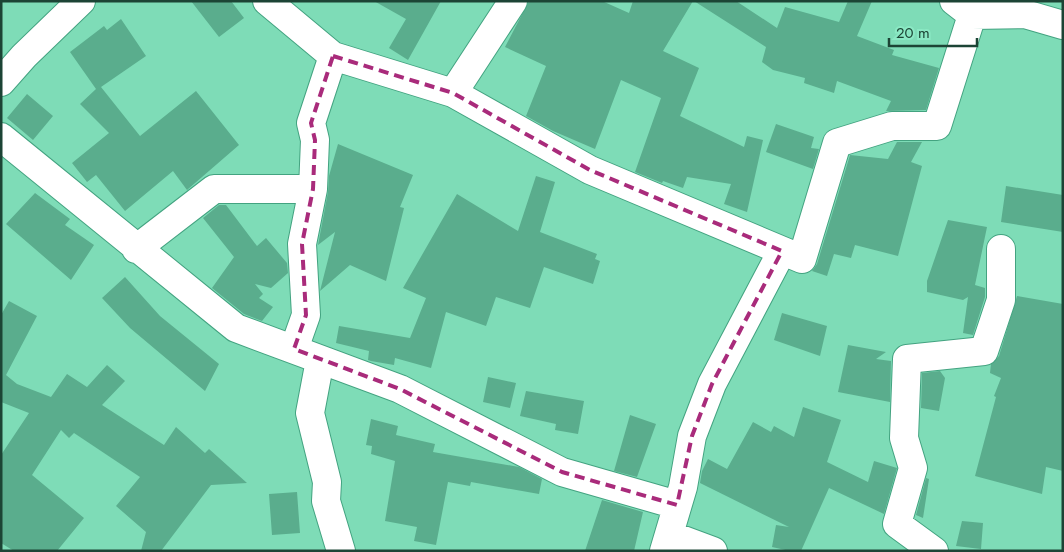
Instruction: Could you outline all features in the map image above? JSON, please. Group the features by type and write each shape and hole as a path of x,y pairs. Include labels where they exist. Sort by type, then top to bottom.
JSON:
{"street":[{"path":"1,82 24,56 81,1"},
{"path":"267,1 333,56 453,93 590,170 802,259 837,143 892,126 937,126 963,8 1024,14 1063,24"},
{"path":"453,93 513,1"},
{"path":"294,349 306,315 302,244 313,189 315,140 311,123 333,56"},
{"path":"1,137 136,249 236,328 400,389 562,472 677,505"},
{"path":"136,249 214,189 313,189"},
{"path":"934,551 897,524 913,468 904,438 907,359 984,351 1000,300 1001,250"},
{"path":"713,551 667,543 692,436 712,384 782,251"},
{"path":"320,360 310,413 327,482 326,501 340,551"}],"highlighted area":[{"path":"333,56 453,93 590,170 782,251 712,384 692,436 677,505 562,472 400,389 294,349 306,315 302,244 313,189 315,140 311,123"}],"building":[{"path":"191,1 231,1 244,18 219,37"},
{"path":"374,1 441,1 408,60 389,48 406,19"},
{"path":"529,1 602,1 629,13 633,1 693,1 663,51 699,68 680,116 744,147 747,136 763,140 747,212 724,204 731,184 687,177 683,188 663,181 662,183 635,172 661,98 621,80 595,149 553,131 526,116 546,66 505,47"},
{"path":"694,1 736,1 777,28 785,7 839,22 848,1 872,1 857,36 894,50 892,55 939,68 926,110 886,111 891,101 837,81 834,93 804,83 805,78 773,70 762,62 766,47"},
{"path":"121,19 146,56 101,87 140,136 196,91 239,145 187,190 173,171 125,211 96,175 87,182 72,163 109,133 80,104 96,89 70,52 104,26 107,30"},
{"path":"27,94 53,116 33,140 7,118"},
{"path":"776,124 814,137 811,148 819,149 813,169 766,152"},
{"path":"897,142 922,142 911,162 922,166 898,256 855,245 851,258 834,254 827,276 812,271 817,264 850,155 888,159"},
{"path":"338,144 413,175 400,207 404,208 386,281 350,265 320,291 335,232 318,245 328,192 329,176"},
{"path":"536,176 555,182 540,232 597,254 595,259 600,261 593,284 544,267 530,308 496,297 486,326 446,312 431,368 395,358 394,365 371,361 368,360 369,351 336,343 339,326 410,338 426,298 403,288 457,194 518,231"},
{"path":"1006,186 1063,195 1063,232 1001,222"},
{"path":"35,193 70,219 65,225 94,245 71,280 6,224"},
{"path":"219,205 226,205 257,246 266,238 287,263 288,273 271,288 255,284 263,294 259,298 273,307 262,321 244,314 212,288 234,257 203,218"},
{"path":"948,220 987,227 975,285 985,288 985,297 973,335 963,333 968,297 963,300 927,292 927,281"},
{"path":"125,277 160,316 219,364 205,391 130,328 102,298"},
{"path":"1017,296 1063,304 1063,471 1046,467 1042,494 975,476 996,397 994,396 1001,378 990,373 991,364 999,356"},
{"path":"9,301 37,316 6,375 17,384 51,397 67,374 87,387 107,365 125,381 102,405 164,445 176,427 205,453 209,449 247,483 211,485 161,551 141,551 146,532 116,506 140,477 74,433 69,438 61,430 32,475 84,518 57,551 14,551 1,543 1,455 29,413 1,402 1,315"},
{"path":"782,313 827,326 820,356 774,340"},
{"path":"848,345 886,352 876,359 891,361 890,402 838,392"},
{"path":"940,371 945,378 939,411 921,408 922,373"},
{"path":"488,377 516,383 510,408 483,402"},
{"path":"526,391 584,401 578,434 555,430 556,424 520,416"},
{"path":"803,407 841,420 827,462 868,482 874,461 897,468 884,514 829,488 801,551 790,551 772,547 776,525 789,527 700,483 702,471 708,459 727,469 753,422 771,432 774,426 794,437"},
{"path":"630,415 656,424 637,477 614,471"},
{"path":"371,419 398,426 396,435 435,444 433,452 519,467 542,479 539,494 471,482 470,486 448,482 436,545 414,541 417,527 385,521 395,461 371,454 372,446 366,445"},
{"path":"926,478 929,479 923,518 916,515"},
{"path":"297,492 300,533 272,535 269,494"},
{"path":"602,500 643,512 634,551 585,551"},
{"path":"962,521 983,523 981,549 956,546"}]}
